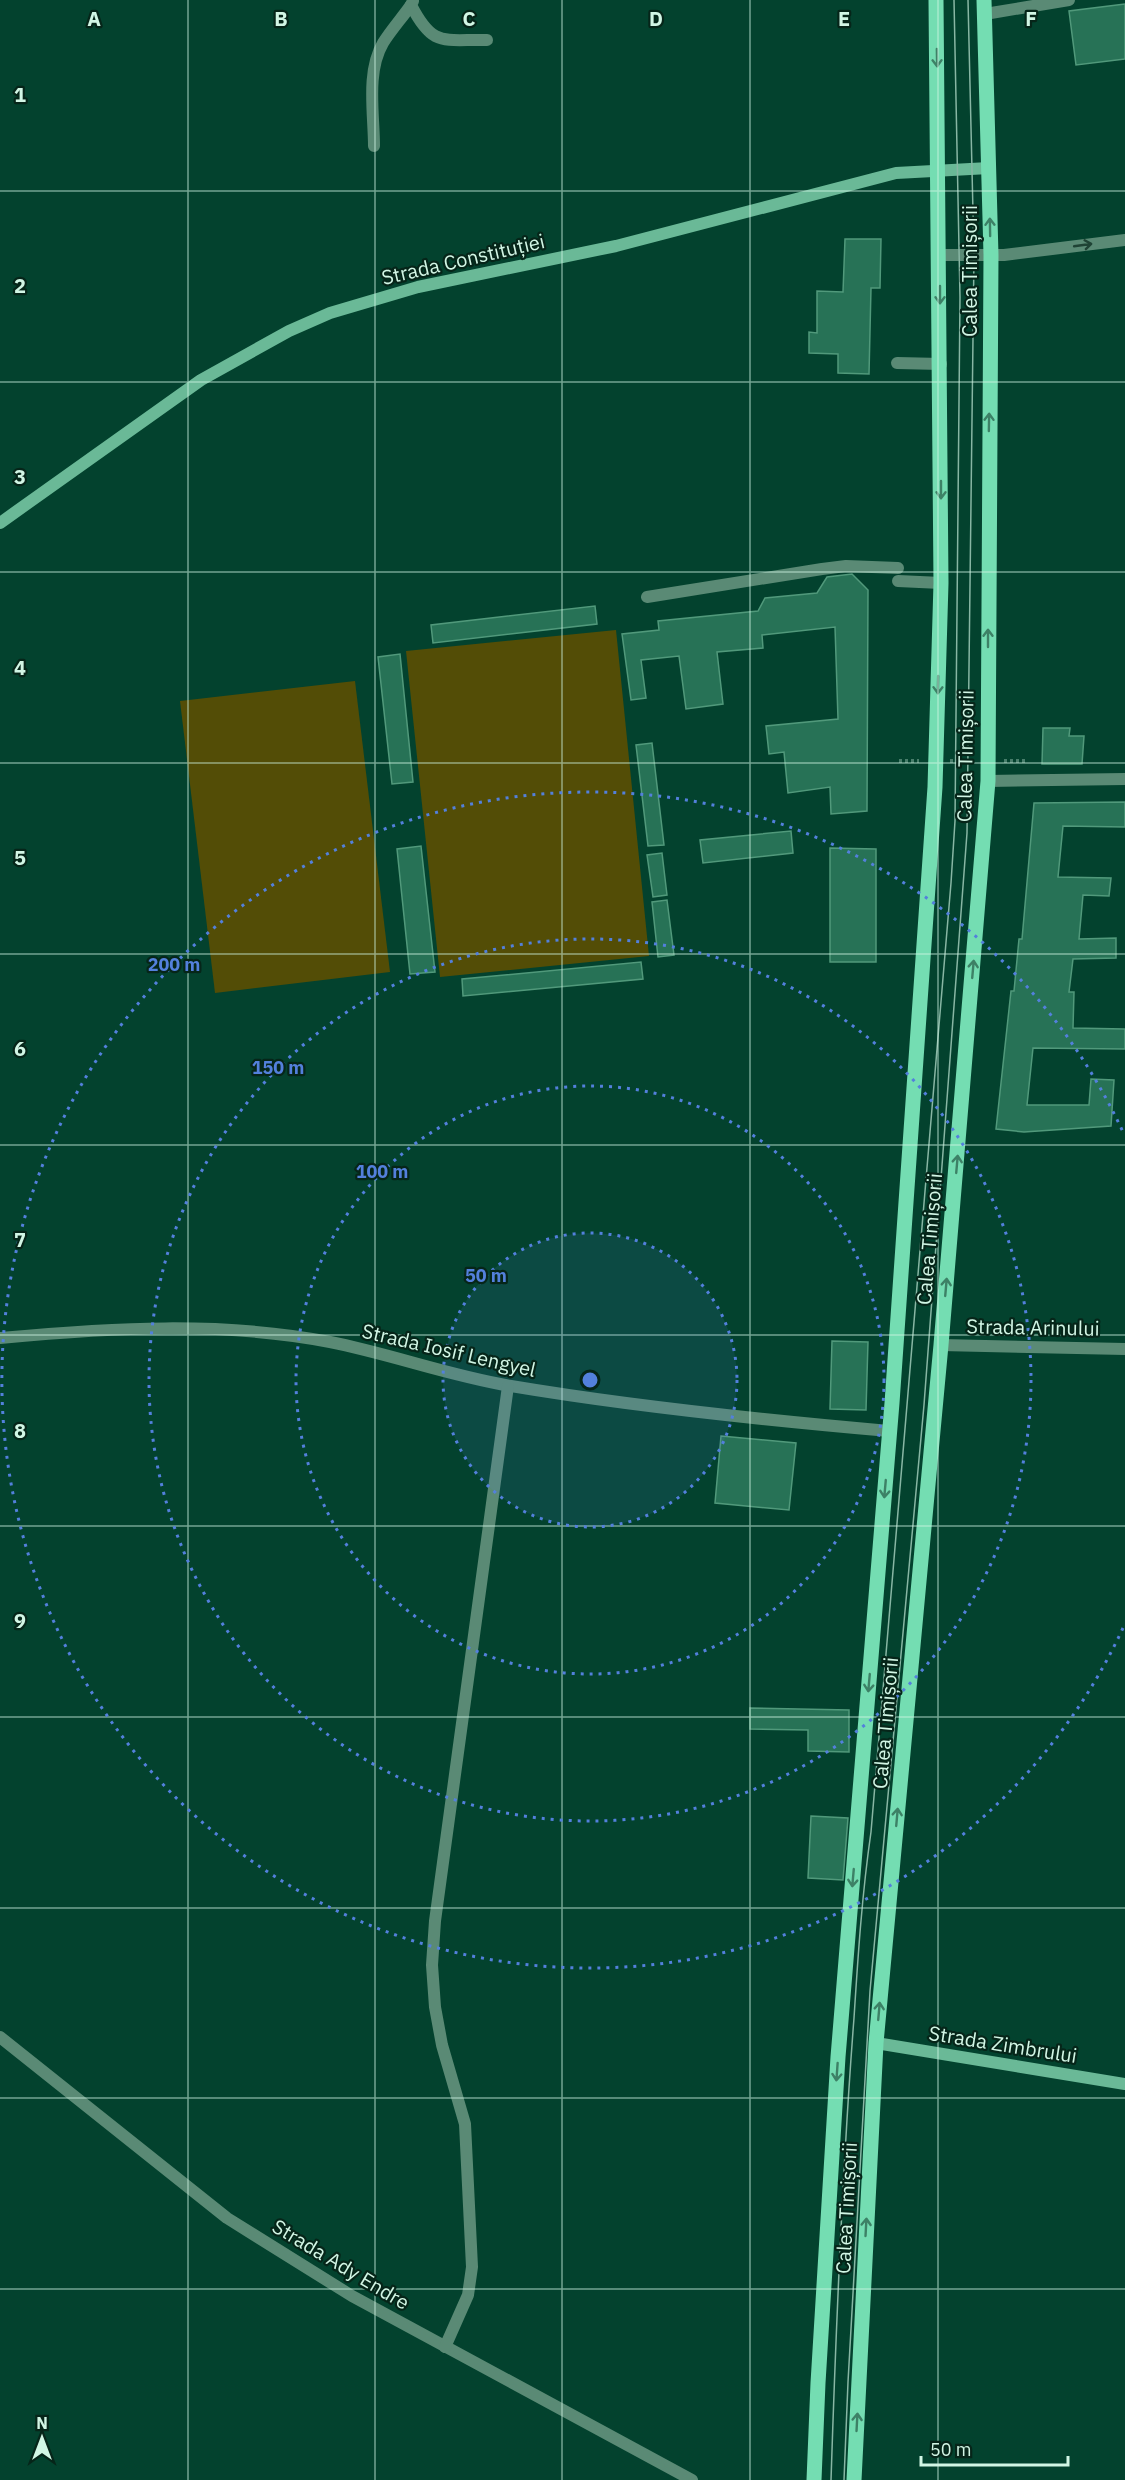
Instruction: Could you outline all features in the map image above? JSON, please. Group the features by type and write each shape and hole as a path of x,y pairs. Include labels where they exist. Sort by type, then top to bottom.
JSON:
{"main road":[{"name":"Calea Timișorii","path":"814,2480 838,2058 889,1431 936,761 941,583 941,364 936,0"},
{"name":"Calea Timișorii","path":"854,2480 876,2043 941,1345 988,781 991,255 984,7"}],"street":[{"path":"984,7 1070,0"},
{"path":"412,3 420,24 436,38 487,40"},
{"path":"374,146 373,78 376,60 382,44 412,3"},
{"name":"Strada Constituției","path":"0,523 201,380 289,331 330,313 418,287 615,246 896,173 989,168"},
{"path":"940,255 991,255 1042,251 1125,240"},
{"path":"897,363 941,364"},
{"path":"647,597 846,566 898,568"},
{"path":"898,581 941,583"},
{"path":"988,781 1125,779"},
{"name":"Strada Iosif Lengyel","path":"0,1338 73,1331 197,1327 269,1333 330,1342 508,1386 624,1403 889,1431"},
{"name":"Strada Arinului","path":"941,1345 1125,1349"},
{"path":"445,2347 468,2295 472,2267 465,2124 442,2045 435,2007 432,1965 435,1921 508,1386"},
{"name":"Strada Ady Endre","path":"0,2037 227,2218 352,2296 692,2480"},
{"name":"Strada Zimbrului","path":"876,2043 1125,2084"}],"path":[{"path":"899,761 1028,761"}],"shaded area":[{"path":"616,630 649,956 440,977 406,651"},
{"path":"355,681 390,972 215,993 180,701"}],"building":[{"path":"1125,4 1125,59 1076,65 1069,11"},
{"path":"845,239 881,239 880,288 871,288 869,374 838,373 838,354 809,353 809,332 817,333 817,291 843,292"},
{"path":"852,574 868,590 867,811 831,814 830,787 788,793 784,752 769,754 766,726 838,719 835,627 762,635 763,648 717,652 723,704 686,709 679,656 641,660 646,698 631,700 622,634 659,630 658,621 758,611 765,598 817,593 827,577"},
{"path":"595,606 597,624 433,643 431,625"},
{"path":"400,654 413,782 392,784 378,657"},
{"path":"1043,728 1070,728 1069,736 1084,736 1082,764 1042,764"},
{"path":"652,743 664,845 648,846 636,745"},
{"path":"1125,802 1125,827 1063,826 1058,877 1111,878 1109,896 1083,895 1079,939 1116,938 1116,958 1073,959 1069,992 1074,992 1073,1028 1125,1029 1125,1049 1033,1048 1027,1105 1089,1105 1091,1079 1114,1080 1111,1126 1024,1132 996,1129 1011,991 1014,991 1019,939 1022,939 1034,803"},
{"path":"791,831 793,853 703,863 700,840"},
{"path":"421,846 435,972 410,974 397,849"},
{"path":"830,848 876,849 876,962 830,962"},
{"path":"662,853 667,895 653,897 647,855"},
{"path":"667,900 674,955 658,957 652,902"},
{"path":"641,962 643,979 463,996 462,979"},
{"path":"832,1341 868,1342 866,1410 830,1409"},
{"path":"721,1436 796,1443 789,1510 715,1503"},
{"path":"750,1708 849,1710 849,1752 808,1751 808,1730 750,1729"},
{"path":"811,1816 848,1818 843,1880 808,1878"}],"tram line":[{"path":"831,2480 843,2191 859,1948 871,1832 955,821 960,297 954,0"},
{"path":"844,2480 870,1991 924,1405 967,833 974,255 968,0"}]}
